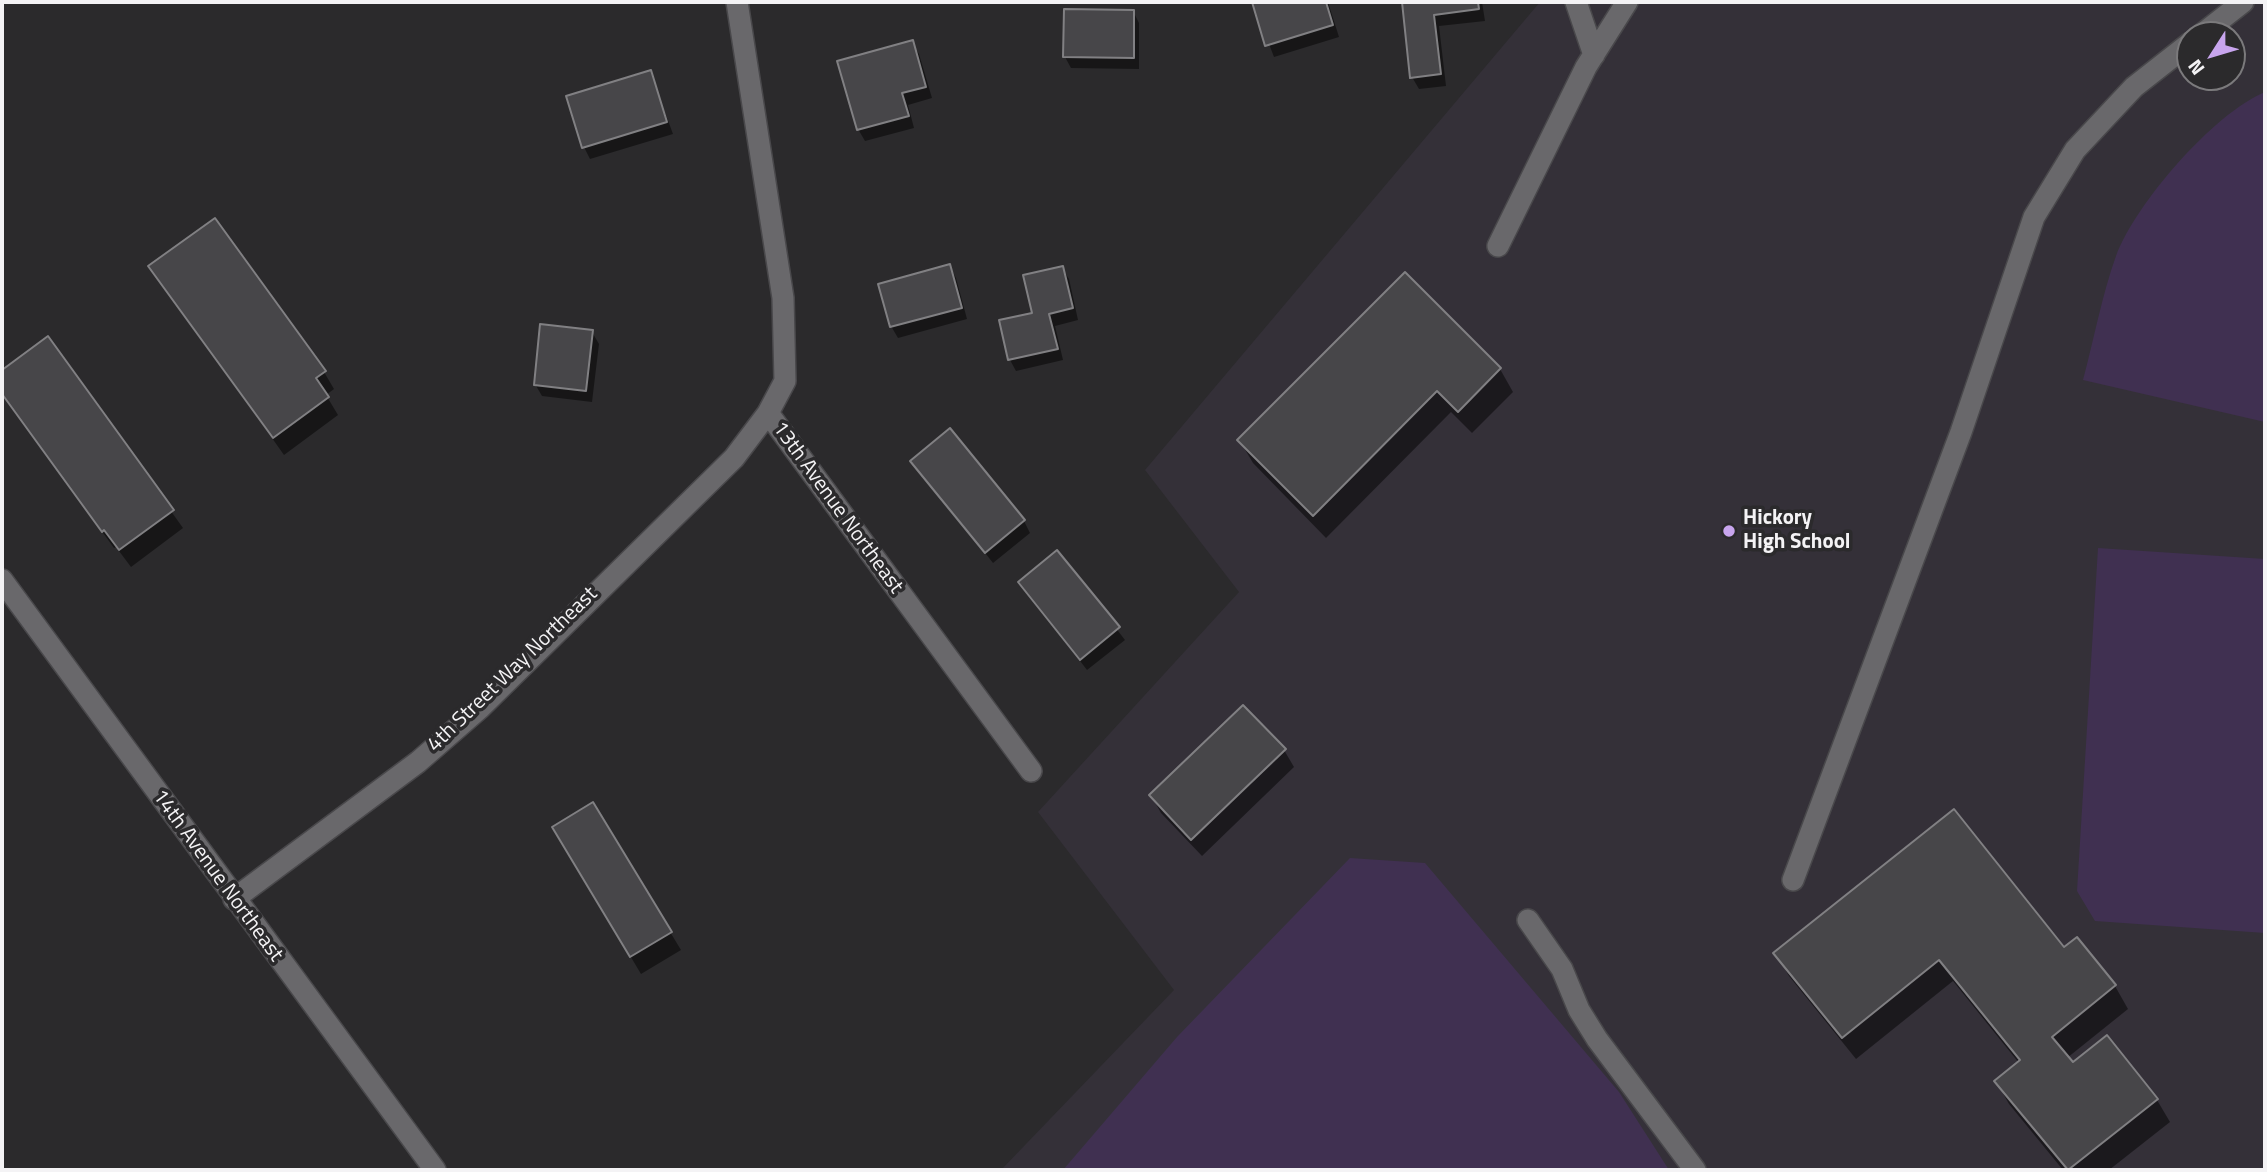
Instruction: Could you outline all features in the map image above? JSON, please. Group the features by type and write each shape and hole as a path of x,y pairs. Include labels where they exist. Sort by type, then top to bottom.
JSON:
{"street":[{"name":"13th Avenue Northeast","path":"737,2 783,298 785,381 768,413 1031,771"},
{"path":"1576,2 1594,55"},
{"path":"1498,246 1594,55 1627,2"},
{"path":"2219,21 2244,2"},
{"path":"1793,880 1961,432 2034,217 2075,150 2134,87 2176,54"},
{"name":"4th Street Way Northeast","path":"234,899 418,762 480,708 734,457 768,413"},
{"name":"14th Avenue Northeast","path":"2,580 435,1170"},
{"path":"1528,920 1562,969 1579,1010 1597,1039 1695,1170"}],"shaded area":[{"name":"Hickory High School","path":"1540,2 2265,2 2265,1170 1001,1170 1174,990 1038,812 1239,592 1145,470"},
{"path":"2265,92 2265,422 2083,380 2116,256 2141,211 2158,186 2201,139 2223,119"},
{"path":"2098,548 2265,559 2265,933 2095,921 2077,891"},
{"path":"1350,858 1425,863 1619,1092 1669,1170 1063,1170 1177,1037"}],"building":[{"path":"1252,2 1326,2 1333,25 1265,46"},
{"path":"1402,2 1478,2 1479,9 1434,15 1441,74 1410,78"},
{"path":"1064,9 1134,10 1134,58 1063,57"},
{"path":"913,40 926,87 902,93 909,116 857,130 837,61"},
{"path":"651,70 667,122 582,148 566,96"},
{"path":"215,218 326,371 316,378 329,397 273,438 148,266"},
{"path":"950,264 962,308 890,327 878,284"},
{"path":"1063,266 1073,308 1049,314 1058,349 1008,360 999,320 1032,313 1023,275"},
{"path":"1405,272 1501,368 1458,412 1437,391 1313,516 1237,440"},
{"path":"540,324 593,330 586,391 534,385"},
{"path":"48,336 174,510 119,550 104,530 102,532 2,394 2,370"},
{"path":"950,428 1025,520 985,553 910,461"},
{"path":"1057,550 1120,627 1080,660 1018,582"},
{"path":"1243,705 1286,749 1191,840 1149,795"},
{"path":"593,802 672,932 630,957 552,827"},
{"path":"1954,809 2064,947 2077,937 2116,985 2052,1037 2073,1062 2107,1035 2158,1099 2068,1170 1994,1081 2020,1060 1939,960 1842,1038 1773,953"}],"place":[{"name":"Hickory High School","path":"1729,531"}]}
